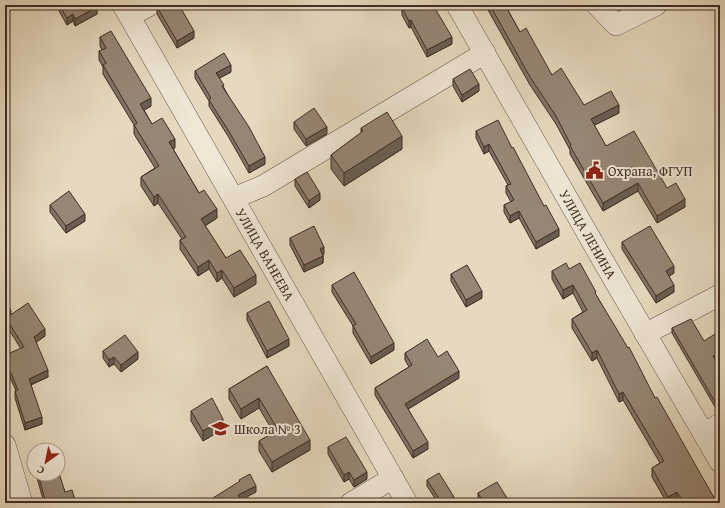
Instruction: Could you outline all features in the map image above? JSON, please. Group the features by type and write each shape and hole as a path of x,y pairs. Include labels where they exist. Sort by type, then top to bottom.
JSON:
{"street":[{"path":"126,11 150,5"},
{"name":"УЛИЦА ЛЕНИНА","path":"457,5 645,334 712,429 720,462"},
{"path":"597,5 616,25 656,5"},
{"name":"УЛИЦА ВАНЕЕВА","path":"126,11 407,503"},
{"path":"234,198 263,186 485,53"},
{"path":"645,334 720,295"},
{"path":"5,445 22,503"},
{"path":"351,503 393,478"}],"building":[{"path":"59,5 96,5 97,7 75,19 73,14 67,18"},
{"path":"159,5 179,5 194,31 177,41 157,7"},
{"path":"406,5 433,5 452,37 427,50 411,20 409,21 402,8"},
{"path":"490,5 505,5 520,32 526,28 552,75 561,68 584,105 611,91 619,105 591,119 606,146 634,131 667,188 676,183 685,199 657,216 638,183 603,203 570,146 571,145 556,116 530,77"},
{"path":"111,31 151,98 140,104 152,124 162,118 175,139 169,142 199,193 204,190 217,209 201,219 226,258 240,250 256,275 234,288 222,270 217,273 209,260 198,267 180,240 186,237 158,194 154,197 141,177 159,166 134,125 137,123 103,65 106,63 99,51 106,48 100,37"},
{"path":"224,53 231,65 216,73 224,85 222,86 249,127 265,157 249,166 209,100 211,98 195,71"},
{"path":"470,69 479,84 462,95 453,79"},
{"path":"314,108 327,127 306,139 294,122"},
{"path":"387,112 402,136 344,173 331,155 363,131 361,128"},
{"path":"498,120 544,206 546,205 559,229 536,242 519,211 510,216 504,205 514,200 506,186 511,184 489,144 484,147 476,131"},
{"path":"307,172 320,193 309,201 295,179"},
{"path":"69,191 85,214 66,226 50,205"},
{"path":"314,226 324,247 320,249 323,256 304,265 290,238"},
{"path":"650,226 674,266 666,271 674,285 656,296 622,242"},
{"path":"566,263 569,269 580,263 596,292 595,293 628,348 629,347 655,398 657,397 717,503 684,503 677,492 668,497 652,468 664,461 623,392 619,394 597,350 592,353 572,319 587,310 573,285 563,290 552,271"},
{"path":"467,265 482,291 466,300 451,274"},
{"path":"354,272 394,343 371,357 353,326 356,324 332,285"},
{"path":"5,298 11,311 5,314"},
{"path":"269,301 289,339 267,351 247,313"},
{"path":"28,303 45,329 34,337 48,370 29,379 42,417 25,423 15,391 18,390 5,359 5,355 24,347 6,318"},
{"path":"691,319 704,341 715,334 720,342 720,352 713,356 720,368 720,406 718,407 672,328"},
{"path":"125,335 138,352 121,365 114,357 109,360 103,351"},
{"path":"427,339 438,357 447,351 459,371 405,404 428,442 413,451 375,388 412,365 405,353"},
{"path":"267,366 310,440 272,462 259,441 278,430 259,398 241,409 229,389"},
{"path":"212,398 223,419 203,431 191,411"},
{"path":"346,437 367,472 354,480 349,472 344,475 328,447"},
{"path":"439,473 454,497 444,503 442,503 427,480"},
{"path":"250,474 256,486 238,495 243,503 205,503 240,481 239,480"},
{"path":"40,482 62,482 65,492 72,490 76,503 46,503"},
{"path":"497,482 507,498 500,502 501,503 484,503 478,493"}],"place":[{"name":"Охрана, ФГУП","path":"595,171"},
{"name":"Школа № 3","path":"221,429"}]}
